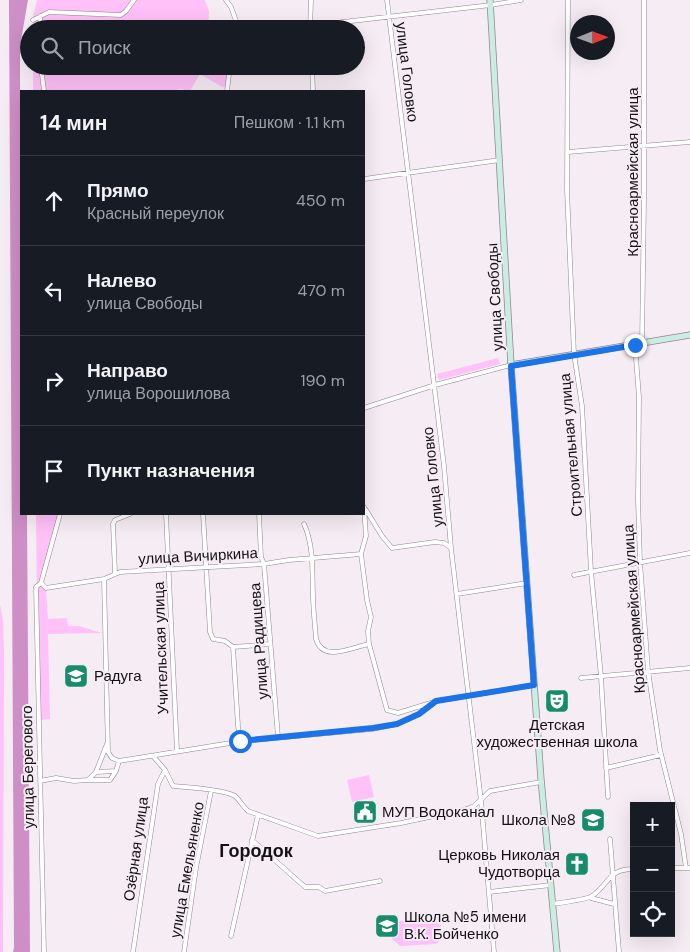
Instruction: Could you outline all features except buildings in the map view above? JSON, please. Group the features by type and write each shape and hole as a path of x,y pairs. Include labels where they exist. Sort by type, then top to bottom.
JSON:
{"main road":[{"name":"улица Свободы","path":"490,2 511,366 541,782 557,952"},
{"path":"511,366 690,335"}],"street":[{"path":"33,20 49,12 121,15 134,0"},
{"path":"226,0 236,20"},
{"path":"310,20 311,0"},
{"name":"улица Головко","path":"387,0 435,385 451,548 480,800 494,952"},
{"path":"360,20 490,2 522,0"},
{"name":"Строительная улица","path":"568,0 567,190 574,354 582,406 591,571 601,676 608,798"},
{"name":"Красноармейская улица","path":"644,0 645,146 638,345 640,562 648,671 661,755 682,834 688,868"},
{"path":"40,16 40,20"},
{"path":"42,75 44,90"},
{"path":"227,90 229,75"},
{"path":"312,75 313,90"},
{"path":"568,152 690,142"},
{"path":"365,179 500,160"},
{"path":"365,408 435,385 511,366"},
{"path":"365,508 382,536 392,548 435,542 444,543 451,548"},
{"path":"41,583 60,515"},
{"path":"115,573 114,524 115,520 128,515"},
{"name":"Учительская улица","path":"166,515 177,751"},
{"path":"203,515 211,637 216,640 225,641 233,647 270,644"},
{"name":"улица Радищева","path":"259,515 261,557 264,564 278,737"},
{"path":"365,515 366,536 361,554 371,616 368,631 369,644 387,710 398,713 436,701 534,685"},
{"path":"304,524 310,554 313,559 316,639 320,648 331,652 369,644"},
{"path":"574,575 690,553"},
{"name":"улица Вичиркина","path":"41,583 46,588 104,579 115,573 264,564 361,554"},
{"path":"104,579 108,752 112,758 119,762 240,741 397,724 419,714 436,701"},
{"name":"улица Берегового","path":"41,583 36,587 44,952"},
{"path":"457,594 527,583"},
{"path":"233,647 240,741"},
{"path":"581,678 690,668"},
{"path":"88,780 96,772 108,740"},
{"path":"606,768 661,755"},
{"path":"153,756 165,770 173,786 229,792 238,798 242,806 258,815 318,836 452,813 467,809 490,791 541,782"},
{"path":"40,781 56,778 74,781 110,780 119,762"},
{"name":"Озёрная улица","path":"133,952 158,784 165,770"},
{"path":"96,772 116,771"},
{"name":"улица Емельяненко","path":"184,952 196,868 212,791"},
{"path":"231,936 258,815"},
{"path":"610,839 619,952"},
{"path":"252,840 306,887 319,887 326,891 380,881"},
{"path":"675,868 688,868"},
{"path":"591,898 612,874 622,869 630,869"},
{"path":"489,892 551,885"},
{"path":"553,904 591,898 614,904"}],"shaded area":[{"path":"9,0 28,0 25,20 20,20 20,515 27,515 30,952 13,952"},
{"path":"37,0 205,0 209,11 208,20 33,20"},
{"path":"33,75 199,75 191,90 33,90"},
{"path":"202,75 229,75 227,87 222,87"},
{"path":"498,358 500,364 439,380 437,374"},
{"path":"36,515 60,515 41,583 46,588 48,619 67,618 68,626 79,626 102,633 48,634 50,719 38,720"},
{"path":"0,604 3,620 4,656 3,952 0,952"},
{"path":"369,775 374,797 352,802 347,780"},
{"path":"434,920 441,925 443,933 442,939 436,944 400,946 391,938 392,926 399,921"}],"place":[{"name":"Радуга","path":"76,676"},
{"name":"Детская художественная школа","path":"557,701"},
{"name":"МУП Водоканал","path":"365,812"},
{"name":"Школа №8","path":"593,820"},
{"name":"Церковь Николая Чудотворца","path":"577,864"},
{"name":"Школа №5 имени В.К. Бойченко","path":"387,926"}],"district":[{"name":"Городок","path":"256,851"}],"route":[{"path":"240,741 397,724 419,714 436,701 534,685 511,366 635,345"}]}
